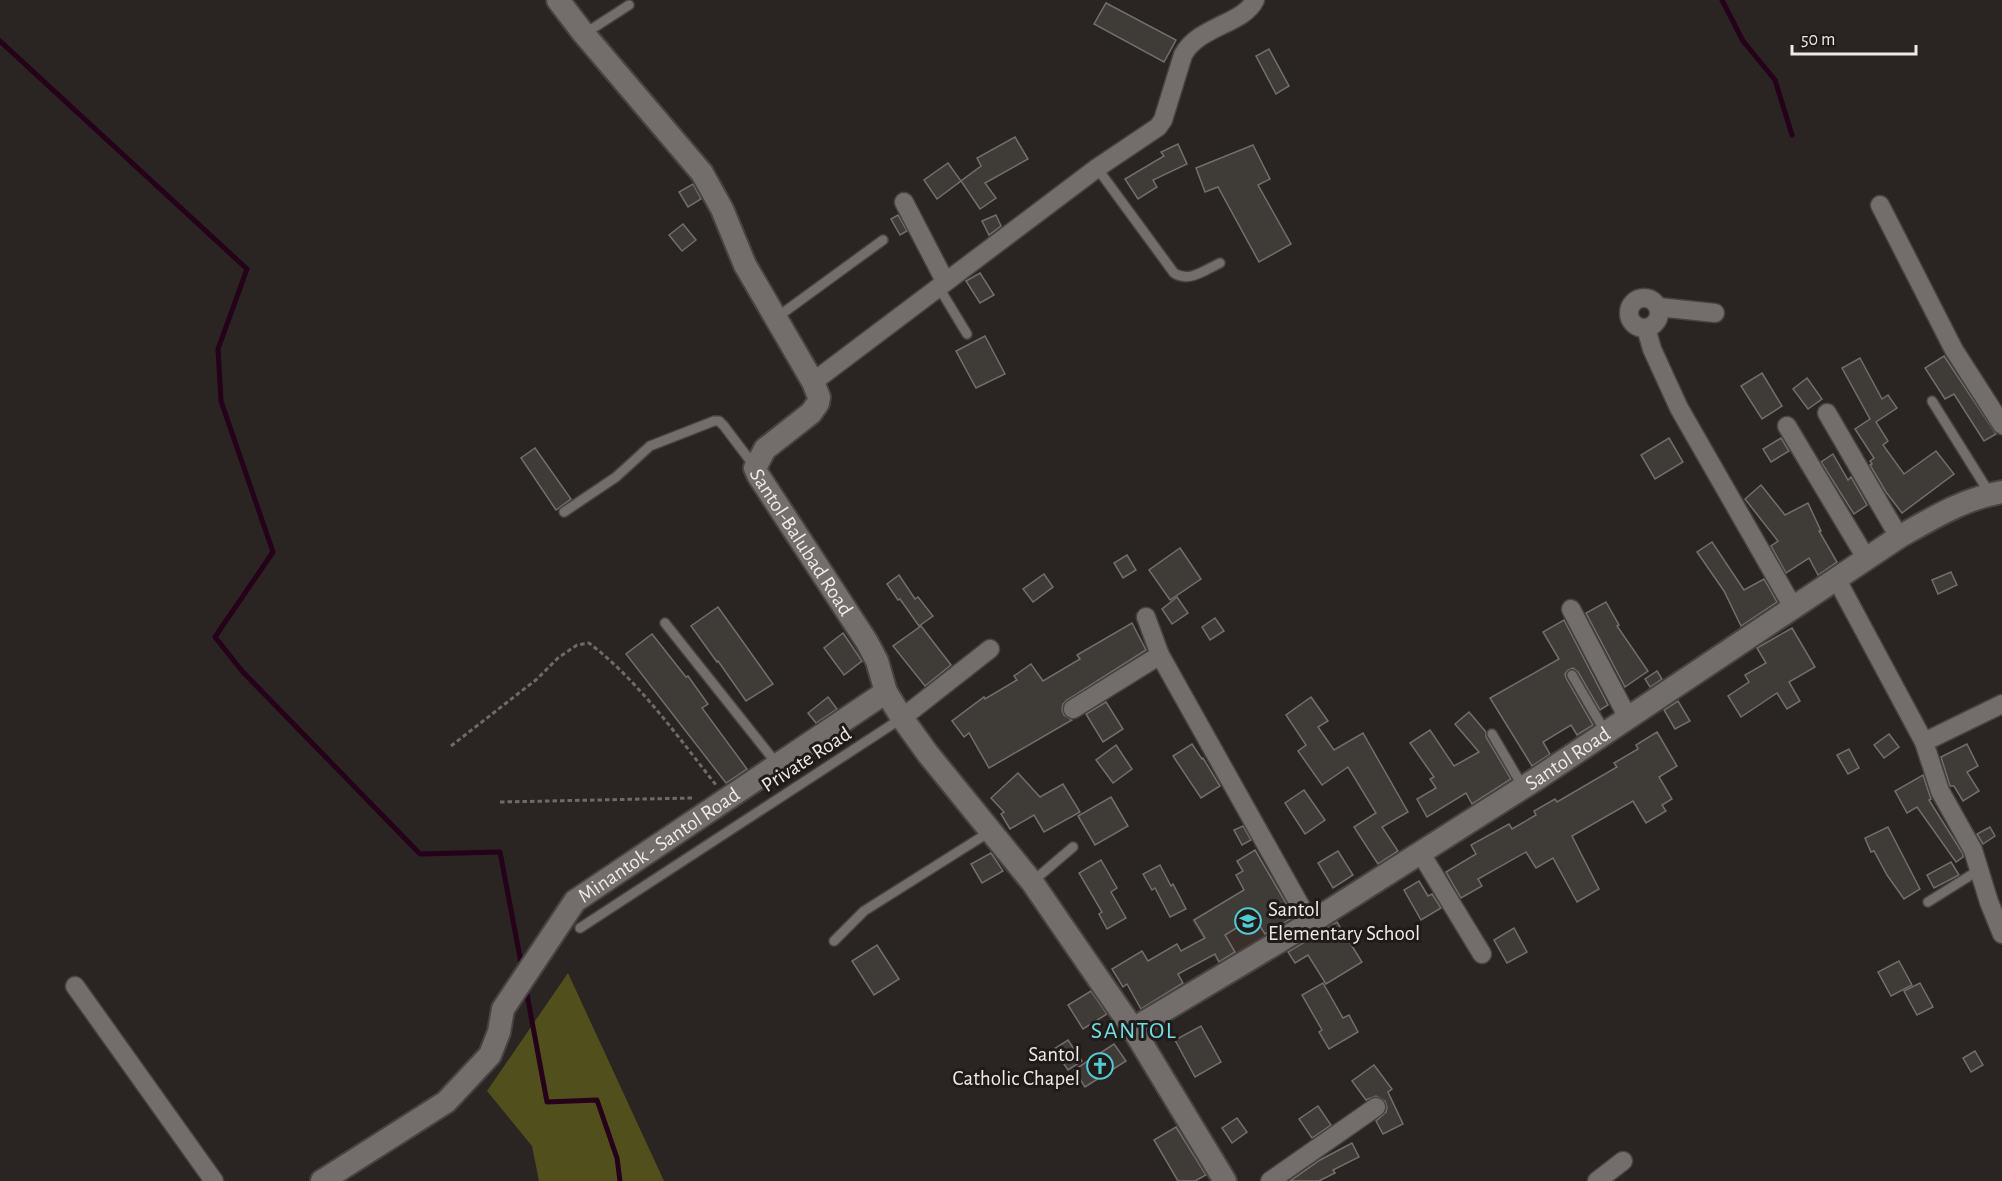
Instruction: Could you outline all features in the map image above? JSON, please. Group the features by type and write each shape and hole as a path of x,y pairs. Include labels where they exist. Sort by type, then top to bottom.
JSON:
{"street":[{"name":"Santol-Balubad Road","path":"558,0 584,34 702,172 722,209 745,265 813,382 819,397 818,403 811,413 765,449 755,468 758,476 867,642 877,661 886,692 902,718 928,754 1032,882 1132,1029 1225,1181"},
{"path":"813,382 1097,168 1158,127 1163,120 1188,45 1250,8 1255,0"},
{"path":"904,202 942,283"},
{"path":"1880,205 1954,350 2002,425"},
{"path":"1641,298 1654,302 1658,307 1657,321 1653,326 1646,328 1634,325 1630,319 1630,306 1641,298"},
{"path":"1658,307 1715,313"},
{"path":"1646,328 1652,349 1679,408 1792,607"},
{"path":"1827,413 1899,537"},
{"path":"1787,426 1866,558"},
{"name":"Santol Road","path":"1132,1029 1310,923 1523,787 1899,537 1939,514 1996,493"},
{"path":"1836,578 1924,742 1940,791 1973,850 1989,902 2002,934"},
{"path":"1571,609 1629,718"},
{"path":"1146,617 1160,655 1310,923"},
{"path":"902,718 990,649"},
{"path":"1073,709 1160,655"},
{"name":"Minantok - Santol Road","path":"322,1181 447,1102 490,1055 499,1032 503,1009 575,901 886,692"},
{"path":"1924,742 2002,704"},
{"path":"1420,852 1482,954"},
{"path":"75,986 214,1181"},
{"path":"1270,1181 1376,1107"},
{"path":"1597,1181 1623,1161"}],"lane":[{"path":"584,34 629,4"},
{"path":"1097,168 1174,273 1181,278 1192,276 1220,263"},
{"path":"776,318 883,240"},
{"path":"942,283 968,334"},
{"path":"1932,401 1996,493"},
{"path":"564,512 616,477 650,446 714,421 719,421 724,426 755,468"},
{"path":"665,622 777,764"},
{"path":"1572,675 1606,733"},
{"name":"Private Road","path":"580,928 902,718"},
{"path":"1492,734 1523,787"},
{"path":"834,941 864,910 992,831"},
{"path":"1032,882 1073,847"},
{"path":"1928,902 1979,870"}],"path":[{"path":"451,746 537,679 558,658 576,645 589,643 608,658 667,723 726,798"},
{"path":"500,802 726,798"}],"shaded area":[{"name":"Santol Elementary School","path":"1275,871 1305,921 1223,971 1191,920"},
{"path":"568,973 664,1181 539,1181 532,1146 487,1091"}],"building":[{"path":"1106,3 1176,40 1164,62 1094,24"},
{"path":"1269,49 1289,86 1276,94 1256,56"},
{"path":"1015,137 1028,159 985,183 996,198 980,209 961,181 981,166 977,158"},
{"path":"1178,144 1187,164 1153,180 1157,187 1138,199 1125,179 1164,156 1161,152"},
{"path":"1253,145 1270,179 1258,185 1291,244 1259,262 1218,187 1205,192 1196,168"},
{"path":"948,163 961,181 937,199 924,180"},
{"path":"693,184 701,199 688,207 679,192"},
{"path":"898,215 907,231 900,235 891,219"},
{"path":"996,215 1001,226 989,235 982,221"},
{"path":"683,224 696,240 682,251 669,235"},
{"path":"980,273 994,295 980,303 966,281"},
{"path":"985,336 1005,374 976,388 956,351"},
{"path":"1944,356 1996,434 1984,441 1954,394 1945,399 1925,368"},
{"path":"1860,358 1882,399 1888,395 1897,408 1876,422 1888,441 1883,445 1904,474 1936,451 1954,474 1902,513 1870,465 1872,464 1870,461 1874,458 1855,429 1870,419 1842,368"},
{"path":"1762,373 1782,406 1762,419 1741,386"},
{"path":"1807,378 1822,399 1808,409 1793,389"},
{"path":"1669,438 1683,462 1655,479 1641,455"},
{"path":"1781,438 1789,451 1771,462 1763,449"},
{"path":"535,448 571,499 556,510 521,458"},
{"path":"1833,454 1848,480 1851,477 1867,505 1854,514 1821,462"},
{"path":"1761,485 1785,515 1808,503 1821,531 1819,531 1837,562 1818,575 1809,558 1786,573 1771,546 1778,541 1745,499"},
{"path":"1712,542 1744,590 1764,579 1777,602 1741,626 1724,591 1697,552"},
{"path":"1180,548 1201,579 1170,600 1149,570"},
{"path":"1127,555 1136,570 1123,578 1114,563"},
{"path":"1951,572 1957,585 1938,594 1932,580"},
{"path":"1044,574 1053,587 1033,602 1023,589"},
{"path":"899,575 915,599 918,597 933,616 919,626 887,584"},
{"path":"1177,597 1188,613 1172,624 1162,609"},
{"path":"1606,602 1619,625 1617,626 1648,671 1625,687 1586,613"},
{"path":"718,607 773,684 746,701 691,626"},
{"path":"1215,618 1224,631 1210,640 1202,627"},
{"path":"1564,620 1608,705 1600,710 1578,672 1573,668 1568,670 1565,674 1566,678 1593,725 1577,735 1571,725 1543,742 1550,754 1532,766 1490,698 1559,659 1543,632"},
{"path":"1132,623 1146,650 1067,700 1062,710 1064,715 1072,720 989,768 969,733 964,737 952,721 984,697 985,699 1017,680 1014,676 1031,664 1043,681 1080,659 1077,655"},
{"path":"921,626 951,665 925,686 893,646"},
{"path":"1792,628 1815,667 1789,682 1800,701 1787,709 1777,693 1741,717 1728,696 1749,682 1745,675 1766,663 1757,648"},
{"path":"843,633 862,661 844,675 824,648"},
{"path":"652,634 686,677 688,676 708,704 702,708 747,769 726,783 626,654"},
{"path":"1657,671 1662,679 1650,687 1645,679"},
{"path":"828,697 837,709 816,723 808,713"},
{"path":"1311,697 1328,721 1318,727 1334,750 1363,733 1408,812 1382,827 1398,851 1378,864 1354,827 1376,813 1348,767 1322,785 1298,751 1306,745 1286,715"},
{"path":"1678,701 1690,721 1675,729 1664,710"},
{"path":"1106,702 1123,729 1103,742 1086,714"},
{"path":"1469,712 1486,732 1486,737 1511,779 1472,804 1466,793 1427,817 1417,799 1436,788 1430,779 1434,777 1410,743 1430,730 1454,766 1479,752 1455,724"},
{"path":"1657,732 1677,766 1659,777 1672,799 1662,805 1666,811 1646,823 1633,801 1572,836 1599,889 1577,902 1553,858 1536,868 1526,852 1478,879 1482,886 1461,898 1446,872 1476,854 1471,845 1509,824 1512,829 1536,815 1534,811 1555,799 1557,802 1617,767 1614,763 1638,749 1636,745"},
{"path":"1889,734 1899,747 1884,758 1874,745"},
{"path":"1192,744 1220,786 1201,798 1173,756"},
{"path":"1967,744 1978,766 1967,772 1979,791 1963,801 1954,786 1950,786 1941,757"},
{"path":"1116,745 1132,769 1113,783 1096,760"},
{"path":"1849,749 1859,768 1848,774 1837,755"},
{"path":"1018,773 1040,797 1063,784 1080,812 1044,832 1034,815 1010,829 1001,814 1004,812 991,798"},
{"path":"1923,775 1931,799 1929,800 1963,854 1963,857 1956,862 1917,807 1907,813 1895,791"},
{"path":"1304,790 1325,820 1305,834 1285,803"},
{"path":"1111,797 1128,826 1095,845 1078,816"},
{"path":"1243,826 1251,840 1242,845 1234,830"},
{"path":"1888,827 1920,889 1904,899 1874,851 1871,852 1865,838"},
{"path":"1990,827 1995,836 1983,844 1977,834"},
{"path":"1255,850 1294,917 1265,934 1254,917 1225,935 1235,952 1219,962 1215,954 1178,974 1183,983 1141,1009 1127,984 1123,987 1112,969 1142,951 1148,961 1177,944 1181,951 1205,938 1194,920 1244,890 1236,875 1243,871 1237,861"},
{"path":"1338,851 1353,875 1333,888 1318,863"},
{"path":"991,853 1003,871 982,883 971,864"},
{"path":"1101,860 1117,888 1111,892 1126,918 1107,929 1099,914 1102,912 1079,873"},
{"path":"1951,862 1959,875 1934,888 1927,875"},
{"path":"1160,865 1186,909 1170,917 1155,888 1152,890 1143,874"},
{"path":"1419,881 1428,896 1432,894 1441,908 1421,920 1404,890"},
{"path":"1337,922 1362,962 1326,984 1308,955 1295,963 1288,952"},
{"path":"1514,928 1527,952 1507,963 1494,940"},
{"path":"877,945 899,979 874,995 852,961"},
{"path":"1899,961 1912,985 1891,996 1878,972"},
{"path":"1323,983 1343,1018 1349,1015 1358,1032 1329,1049 1319,1032 1322,1030 1302,995"},
{"path":"1920,983 1933,1007 1917,1015 1904,991"},
{"path":"1091,991 1107,1014 1083,1029 1068,1005"},
{"path":"1201,1026 1221,1062 1195,1077 1175,1040"},
{"path":"1068,1040 1082,1061 1068,1070 1054,1049"},
{"name":"Santol Catholic Chapel","path":"1114,1044 1126,1061 1085,1087 1074,1070"},
{"path":"1975,1051 1983,1065 1971,1072 1963,1058"},
{"path":"1374,1065 1392,1089 1388,1092 1403,1124 1383,1134 1376,1121 1386,1112 1385,1101 1376,1096 1366,1100 1352,1081"},
{"path":"1318,1106 1331,1125 1312,1138 1299,1119"},
{"path":"1237,1118 1247,1132 1232,1143 1222,1128"},
{"path":"1176,1127 1206,1175 1195,1181 1178,1181 1154,1140"},
{"path":"1352,1143 1359,1157 1333,1170 1335,1173 1319,1181 1290,1181 1320,1160"}],"waterway":[{"path":"1722,0 1743,41 1775,80 1792,135"},
{"path":"0,41 247,269 218,349 221,401 273,552 215,637 242,671 420,854 500,852 522,968"},
{"path":"526,989 547,1102 597,1100 617,1158 620,1181"}],"place":[{"name":"Santol Elementary School","path":"1248,921"},
{"name":"Santol Catholic Chapel","path":"1100,1066"}],"district":[{"name":"SANTOL","path":"1134,1030"}]}
